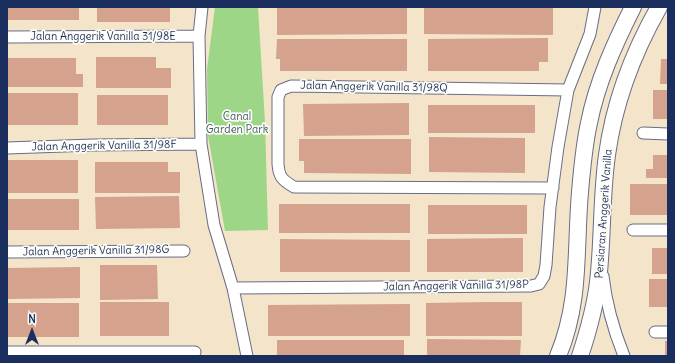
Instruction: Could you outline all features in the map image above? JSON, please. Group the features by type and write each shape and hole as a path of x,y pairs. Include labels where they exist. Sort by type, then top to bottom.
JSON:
{"main road":[{"path":"558,356 566,338 574,300 580,193 584,151 589,122 596,93 615,42 633,7"},
{"name":"Persiaran Anggerik Vanilla","path":"580,356 594,309 598,284 601,255 602,205 607,155 618,101 645,33 659,7"}],"street":[{"path":"202,7 199,36 201,144 214,225 233,288 247,356"},
{"name":"Jalan Anggerik Vanilla 31/98P","path":"233,288 531,286 539,284 544,276 546,264 550,207 558,147 568,90 590,34 595,7"},
{"name":"Jalan Anggerik Vanilla 31/98E","path":"7,37 199,36"},
{"name":"Jalan Anggerik Vanilla 31/98Q","path":"553,188 294,186 284,181 279,174 278,97 281,90 290,86 568,90"},
{"path":"644,133 668,134"},
{"name":"Jalan Anggerik Vanilla 31/98F","path":"7,148 93,145 201,144"},
{"path":"633,230 668,230"},
{"name":"Jalan Anggerik Vanilla 31/98G","path":"7,252 184,250"},
{"path":"601,255 605,292 624,356"},
{"path":"655,332 668,332"},
{"path":"7,352 195,352"}],"green space":[{"name":"Canal Garden Park","path":"215,7 258,7 265,122 268,230 225,231 208,136 207,69"}],"building":[{"path":"7,7 79,7 79,20 7,20"},
{"path":"97,7 170,7 170,22 97,22"},
{"path":"277,7 407,7 407,34 277,35"},
{"path":"424,7 553,7 553,35 424,34"},
{"path":"548,38 548,62 539,62 539,71 428,71 428,39"},
{"path":"277,39 407,39 407,71 280,71 280,59 276,59"},
{"path":"96,57 156,57 156,68 171,68 171,88 96,88"},
{"path":"7,58 76,58 76,74 83,74 83,87 7,87"},
{"path":"661,59 668,59 668,84 660,84"},
{"path":"653,90 668,90 668,119 653,119"},
{"path":"7,93 78,93 78,125 7,125"},
{"path":"97,95 168,95 168,125 97,125"},
{"path":"409,103 409,135 304,136 303,104"},
{"path":"428,105 535,105 535,133 428,133"},
{"path":"429,137 525,138 525,173 429,172"},
{"path":"299,139 411,139 411,174 304,173 304,161 299,161"},
{"path":"653,155 668,155 668,178 646,178 646,169 653,169"},
{"path":"7,160 78,160 78,193 7,193"},
{"path":"95,162 168,162 168,172 180,172 180,193 95,193"},
{"path":"630,184 668,184 668,215 630,215"},
{"path":"179,196 180,228 96,229 95,197"},
{"path":"7,199 79,199 79,230 7,230"},
{"path":"279,204 410,204 410,233 279,233"},
{"path":"428,205 527,205 527,234 428,234"},
{"path":"523,238 523,272 427,272 427,239"},
{"path":"280,239 410,240 410,272 280,272"},
{"path":"652,248 668,248 668,274 652,274"},
{"path":"100,265 157,265 158,299 100,300"},
{"path":"80,267 80,298 7,299 7,268"},
{"path":"649,279 668,279 668,307 649,307"},
{"path":"100,302 169,302 169,336 100,336"},
{"path":"522,302 522,336 426,336 426,303"},
{"path":"7,303 79,303 79,337 7,337"},
{"path":"410,304 410,336 268,336 268,305"},
{"path":"427,339 521,340 520,356 427,356"},
{"path":"277,340 404,340 404,356 277,356"},
{"path":"665,341 668,341 668,356 665,356"}]}
